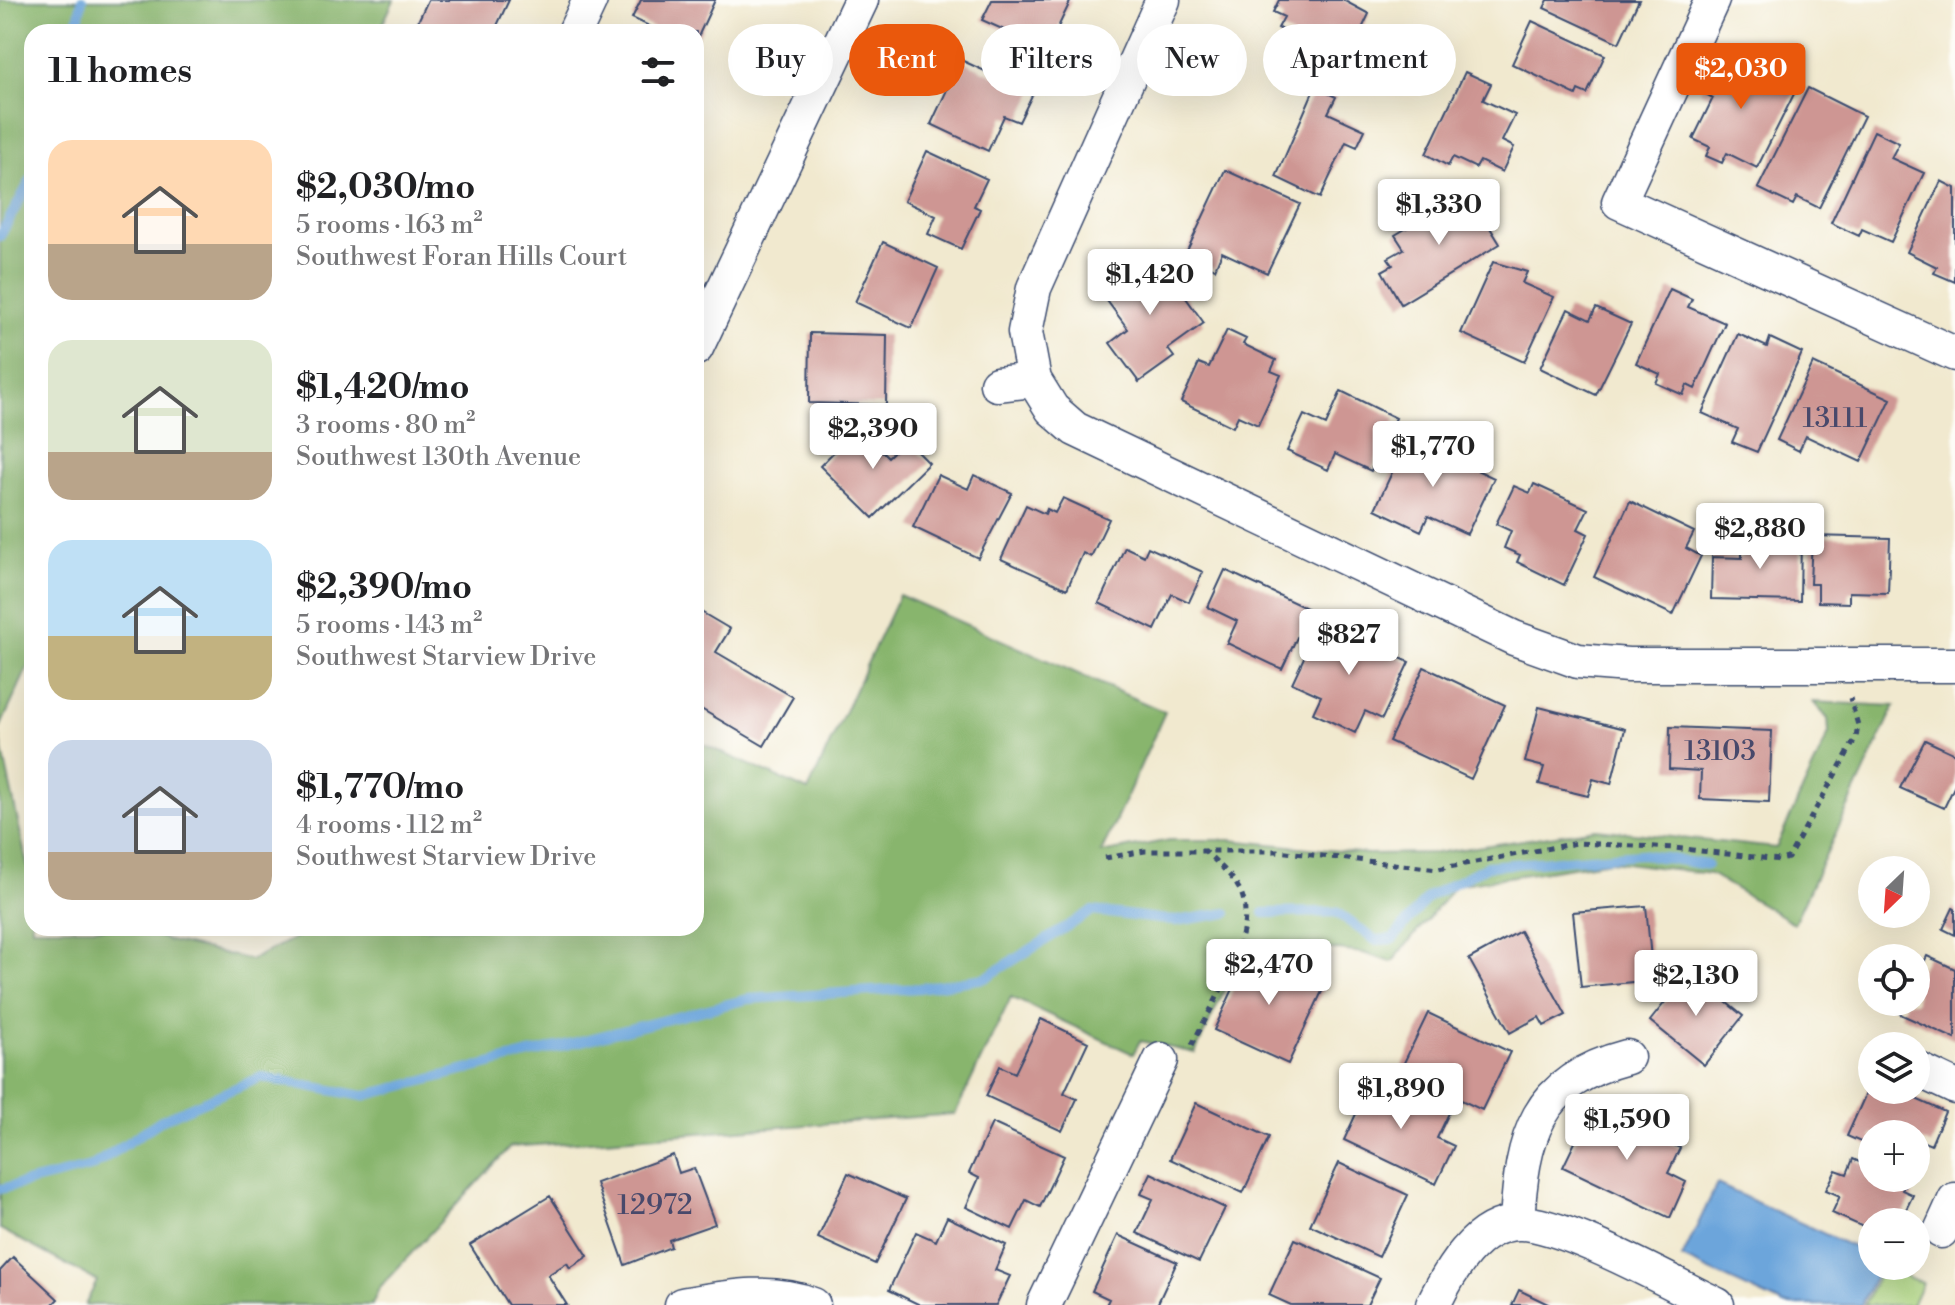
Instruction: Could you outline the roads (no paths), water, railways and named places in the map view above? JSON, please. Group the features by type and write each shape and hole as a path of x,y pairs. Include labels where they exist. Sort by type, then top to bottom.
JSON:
{"street":[{"path":"579,24 590,0"},
{"path":"704,331 861,0"},
{"path":"1163,0 1034,288 1025,332 1034,380 1052,409 1075,429 1514,638 1578,661 1955,665"},
{"path":"1712,0 1619,202 1955,354"},
{"path":"997,384 1034,380"},
{"path":"1517,1222 1524,1155 1543,1105 1568,1083 1602,1064 1627,1057"},
{"path":"1044,1305 1161,1060"},
{"path":"1930,1075 1955,1087"},
{"path":"1433,1305 1460,1258 1477,1241 1517,1222 1556,1229 1717,1305"},
{"path":"682,1305 725,1298 793,1296 813,1305"}],"water":[{"path":"1717,1184 1858,1249 1858,1280 1873,1280 1861,1305 1784,1305 1682,1258"}],"waterway":[{"path":"78,24 82,0"},
{"path":"0,236 24,192"},
{"path":"1264,913 1336,912 1375,940 1393,939 1428,897 1487,866 1641,854 1707,865"},
{"path":"0,1189 91,1167 163,1119 261,1077 363,1096 748,999 919,988 985,978 1092,911 1176,921 1227,913"}]}
